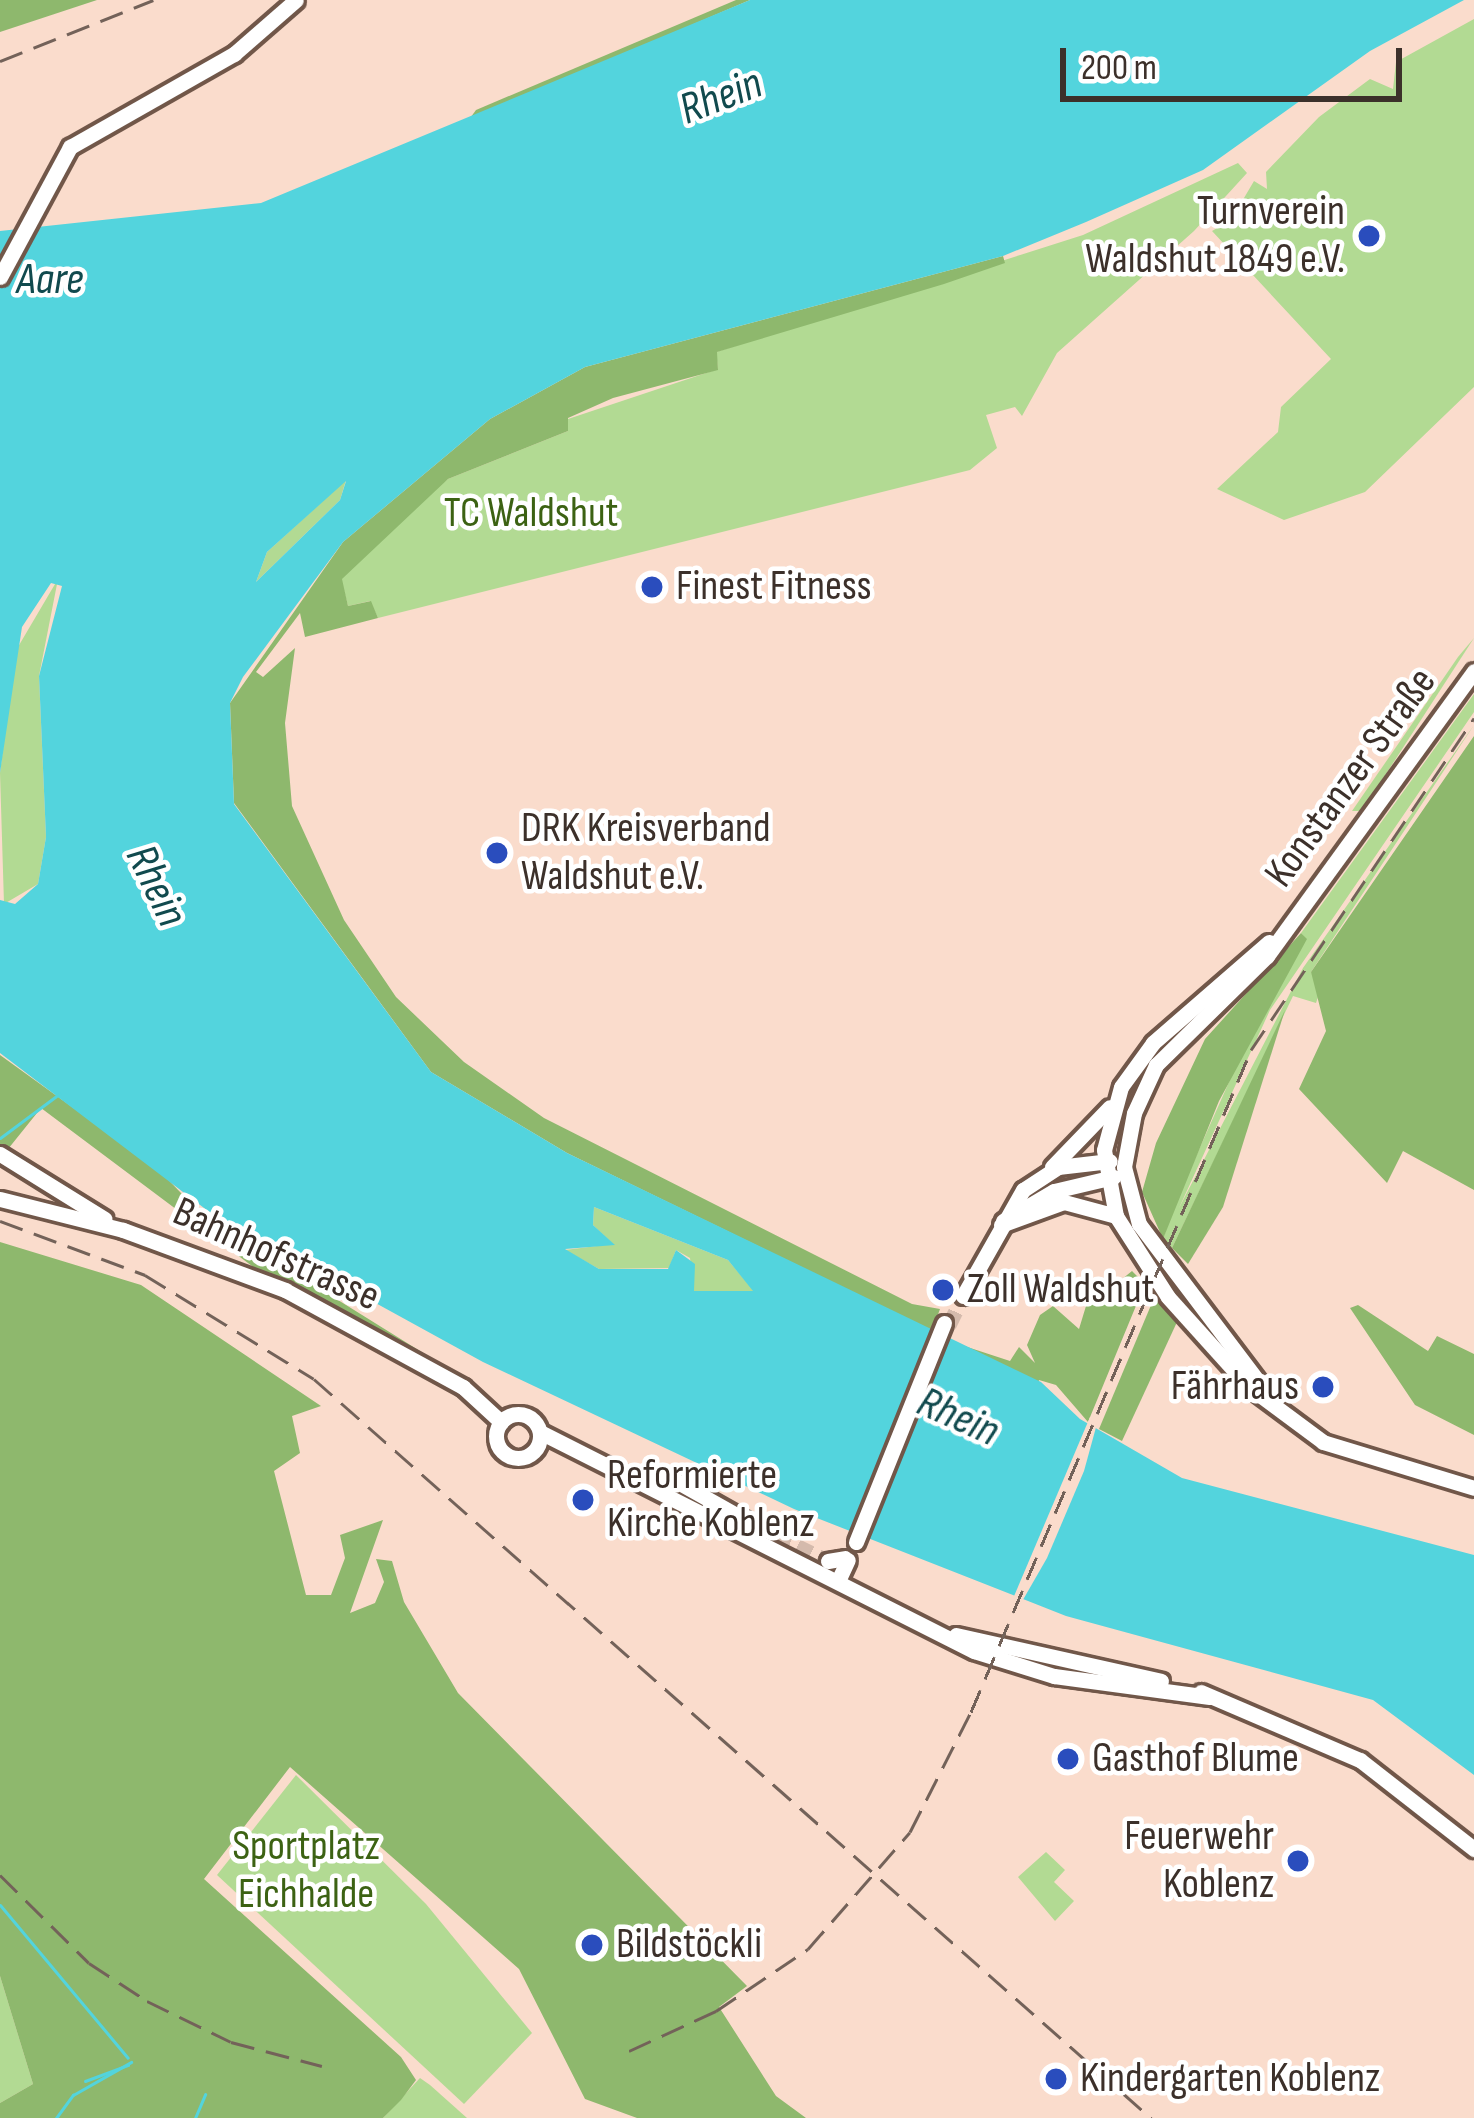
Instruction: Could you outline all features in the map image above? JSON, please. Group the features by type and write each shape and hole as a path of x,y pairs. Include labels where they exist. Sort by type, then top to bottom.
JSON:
{"main road":[{"path":"0,278 45,178 88,130 234,54 296,0"},
{"name":"Konstanzer Straße","path":"1273,1401 1154,1251 1124,1167 1156,1065 1285,928 1474,671"},
{"name":"Konstanzer Straße","path":"1285,928 1153,1043 1113,1105 1105,1170 1116,1216 1168,1297 1273,1401 1337,1448 1474,1488"},
{"path":"962,1290 997,1226 1113,1105"},
{"path":"1,1154 123,1230"},
{"path":"1046,1172 1124,1167"},
{"path":"997,1226 1054,1191 1105,1170"},
{"name":"Bahnhofstrasse","path":"0,1199 123,1230 340,1318 463,1387 501,1422 502,1451 531,1454"},
{"path":"997,1226 1064,1202 1116,1216"},
{"path":"856,1542 945,1328"},
{"path":"501,1422 524,1415 539,1432 941,1632 1103,1678 1210,1697 1360,1760 1474,1849"},
{"path":"539,1432 531,1454 575,1448"},
{"path":"628,1474 668,1476 756,1526"},
{"path":"838,1581 840,1559"}],"green space":[{"path":"0,0 97,0 0,32"},
{"path":"736,0 750,0 468,121 476,110"},
{"path":"1474,19 1474,387 1365,492 1284,520 1217,489 1278,432 1281,407 1331,359 1212,231 1231,220 1254,181 1267,189 1266,172 1319,117 1370,79 1393,89 1396,62"},
{"name":"TC Waldshut","path":"1238,163 1247,173 1194,231 1057,353 1022,416 1015,407 986,415 997,448 970,470 378,618 370,601 348,606 341,579 395,520 448,479 568,431 568,419 718,369 716,352 1083,235"},
{"path":"1003,256 1005,263 944,284 717,352 718,370 613,398 568,418 568,431 448,479 342,579 348,606 371,601 378,618 305,637 300,613 256,672 263,677 295,648 285,723 292,806 344,920 396,997 464,1062 544,1118 912,1304 940,1309 932,1331 567,1153 431,1072 234,803 230,703 343,542 490,419 585,367"},
{"path":"346,480 340,500 256,582 267,552"},
{"path":"58,579 39,676 46,837 38,884 4,904 0,773 15,652"},
{"path":"1474,638 1362,811 1352,811 1458,657"},
{"path":"1474,694 1474,712 1270,1010 1179,1208 1303,968 1474,725 1311,972 1321,988 1316,1003 1293,996 1172,1248 1163,1239 1174,1206 1245,1046 1306,939 1301,933"},
{"path":"1474,736 1474,1190 1403,1151 1387,1183 1299,1089 1326,1031 1311,972"},
{"path":"1301,933 1307,939 1219,1101 1163,1239 1142,1192 1156,1143 1205,1039"},
{"path":"1285,1010 1223,1207 1188,1264 1172,1248"},
{"path":"0,1055 158,1169 203,1216 428,1356 260,1272 41,1108 0,1159"},
{"path":"594,1207 728,1260 754,1291 694,1291 690,1258 676,1250 669,1268 599,1269 565,1250 613,1244 593,1225"},
{"path":"0,1242 141,1285 321,1406 292,1416 300,1453 274,1471 306,1595 331,1595 345,1558 340,1535 383,1520 350,1613 375,1603 384,1582 376,1559 392,1561 404,1602 458,1693 747,1986 719,2007 776,2096 806,2118 637,2118 585,2099 519,1969 290,1767 204,1879 401,2057 416,2080 401,2100 383,2118 0,2118 0,2103 33,2084 0,1976"},
{"path":"1132,1271 1145,1284 1088,1422 1056,1385 1039,1380 1036,1390 949,1341 1010,1361 1019,1347 1035,1363 1027,1345 1040,1315 1053,1306 1079,1329 1093,1283 1116,1284"},
{"path":"1154,1298 1177,1322 1122,1441 1099,1429"},
{"path":"1358,1305 1428,1351 1437,1336 1474,1354 1474,1435 1415,1405 1350,1308"},
{"name":"Sportplatz Eichhalde","path":"296,1775 426,1904 532,2033 464,2104 217,1875"},
{"path":"1046,1852 1065,1870 1054,1882 1074,1901 1055,1921 1018,1877"},
{"path":"0,1976 33,2084 0,2103"},
{"path":"420,2078 430,2085 467,2118 383,2118"}],"water":[{"path":"750,0 1464,0 1370,51 1203,170 1086,222 1003,256 585,367 490,419 343,542 243,677 230,703 234,804 431,1072 567,1153 1041,1382 1080,1419 1182,1478 1474,1555 1474,1775 1373,1700 1066,1616 794,1509 483,1362 208,1211 0,1053 0,900 15,904 38,884 46,837 39,676 62,586 51,583 22,627 0,773 0,231 261,203","holes":["346,481 340,500 256,582 267,552","594,1207 728,1260 753,1291 694,1291 695,1264 676,1250 668,1269 599,1269 565,1249 615,1245 593,1225"]}],"pier":[{"path":"1090,1417 1098,1420 1084,1471 1047,1558 1020,1605 1012,1601"}],"waterway":[{"path":"0,1138 59,1094"},
{"path":"0,1905 128,2058"},
{"path":"56,2118 73,2095 131,2062"},
{"path":"85,2081 128,2065"},
{"path":"195,2118 205,2094"}],"tunnel":[{"path":"949,1325 963,1296"},
{"path":"756,1526 828,1561"}],"railway":[{"path":"0,61 153,0"},
{"path":"629,2051 716,2011 808,1949 910,1832 971,1712 1251,1050 1474,718"},
{"path":"0,1221 145,1275 314,1379 1151,2118"},
{"path":"0,1875 89,1963 147,2001 231,2042 322,2066"}],"place":[{"name":"Turnverein Waldshut 1849 e.V.","path":"1369,236"},
{"name":"Finest Fitness","path":"652,587"},
{"name":"DRK Kreisverband Waldshut e.V.","path":"497,853"},
{"name":"Zoll Waldshut","path":"943,1290"},
{"name":"Fährhaus","path":"1323,1387"},
{"name":"Reformierte Kirche Koblenz","path":"583,1500"},
{"name":"Gasthof Blume","path":"1068,1759"},
{"name":"Feuerwehr Koblenz","path":"1298,1861"},
{"name":"Bildstöckli","path":"592,1945"},
{"name":"Kindergarten Koblenz","path":"1056,2079"}],"water label":[{"name":"Rhein","path":"721,97"},
{"name":"Aare","path":"50,280"},
{"name":"Rhein","path":"156,886"},
{"name":"Rhein","path":"958,1417"}]}
